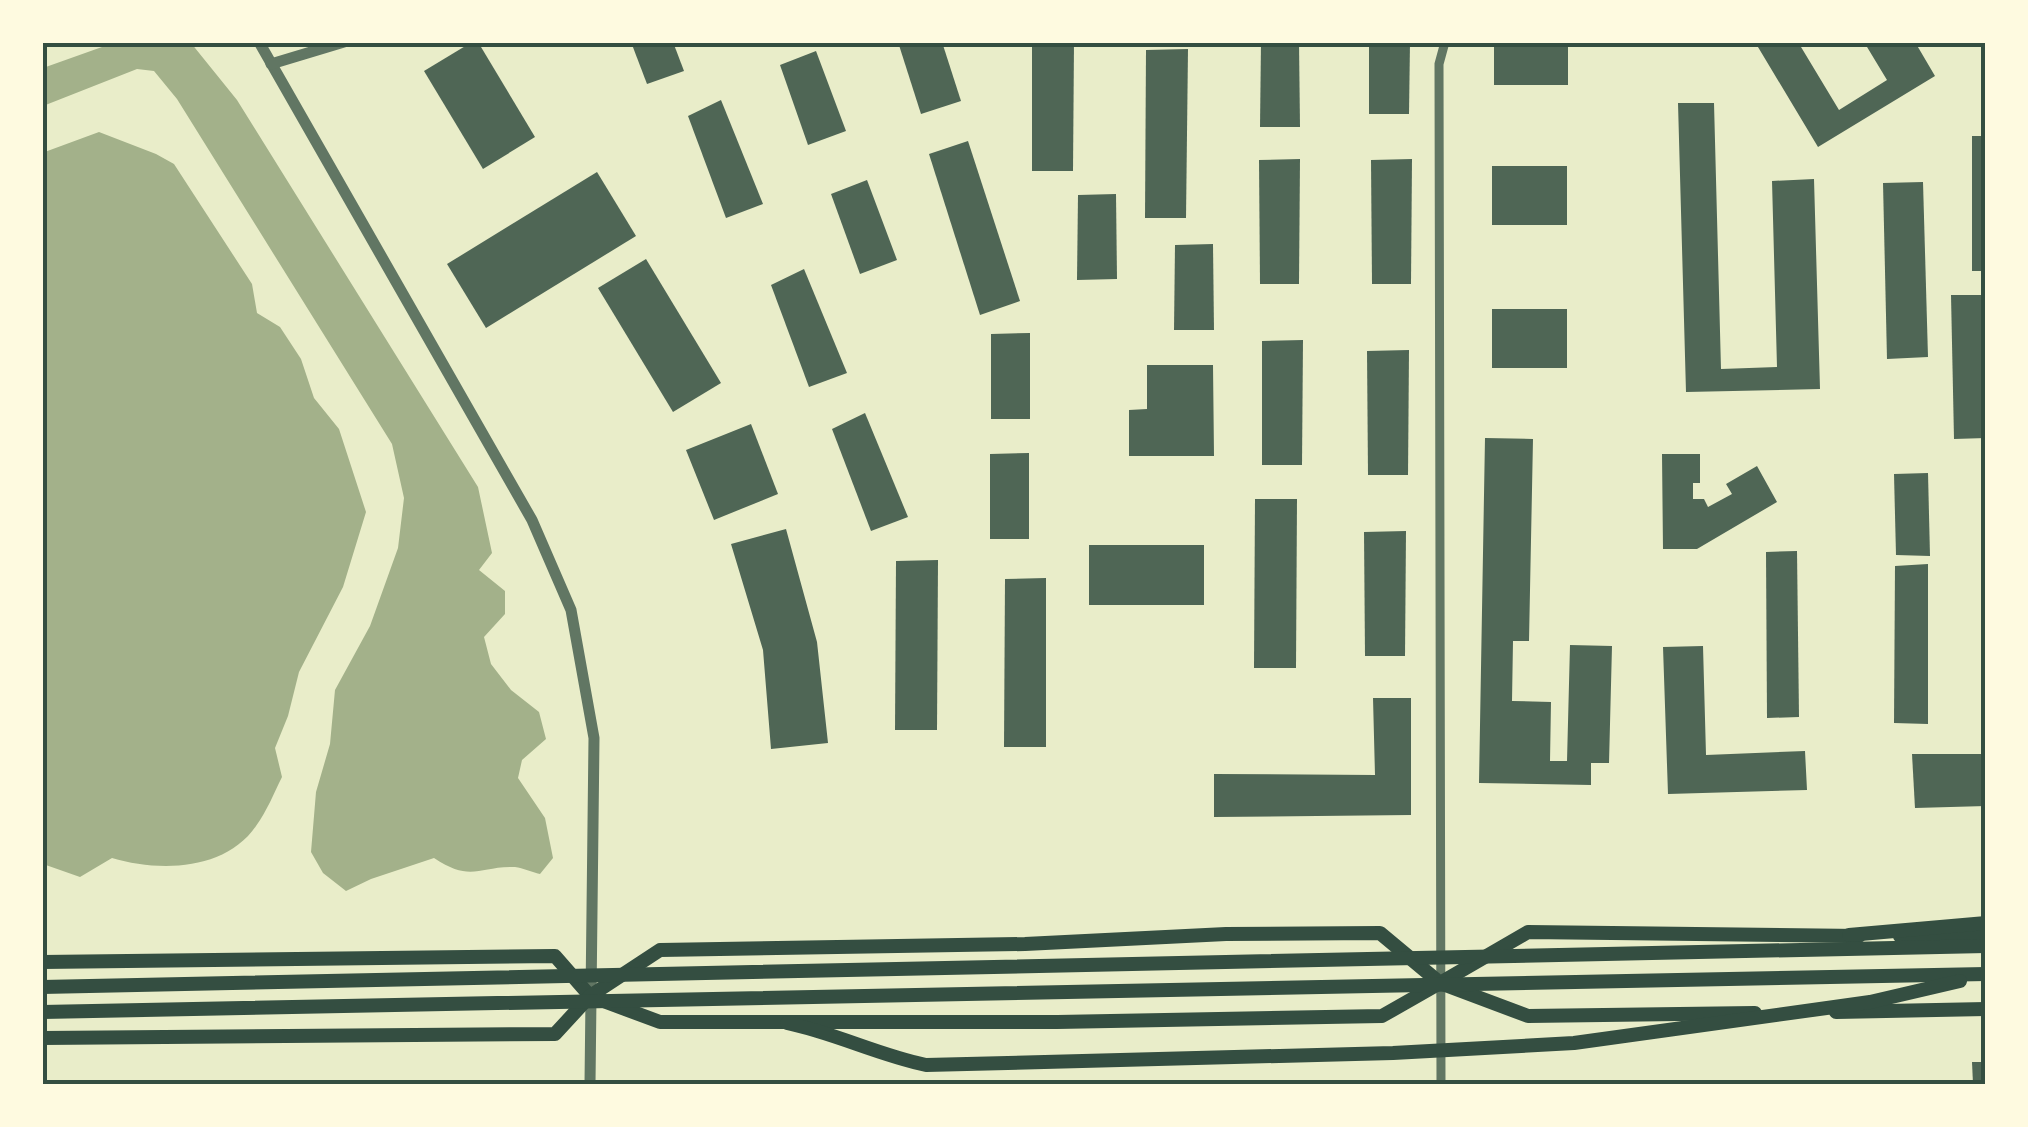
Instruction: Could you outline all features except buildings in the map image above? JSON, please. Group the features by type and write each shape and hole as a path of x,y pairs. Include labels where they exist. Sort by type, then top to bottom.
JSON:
{"main road":[{"path":"1849,936 1986,922"},
{"path":"42,962 554,956 590,996 660,1022 1039,1023 1382,1016 1528,932 1986,937"},
{"path":"42,1038 555,1034 590,996 660,950 1025,944 1226,934 1380,934 1440,984 1528,1016 1986,1009"},
{"path":"42,987 1986,946"},
{"path":"788,1023 822,1030 926,1065 1162,1060 1574,1043 1870,1002 1986,975"},
{"path":"42,1012 1986,975"}],"street":[{"path":"259,42 532,520 571,610 594,738 590,1084"},
{"path":"271,64 344,42"},
{"path":"1442,1084 1439,64 1445,42"}],"shaded area":[{"path":"116,42 191,43 237,100 478,487 492,553 479,570 505,591 505,614 484,637 491,664 511,690 539,712 546,739 522,760 518,778 545,818 553,858 540,874 515,867 467,872 434,858 346,891 323,873 311,852 316,792 330,744 335,690 370,626 398,548 404,498 392,444 177,99 154,71 137,69 43,106 43,68"},
{"path":"99,132 174,164 252,284 257,313 280,327 301,359 314,398 339,429 366,512 343,587 299,672 275,748 282,777 256,826 243,841 209,860 170,866 112,858 80,877 43,864 42,153"}]}
